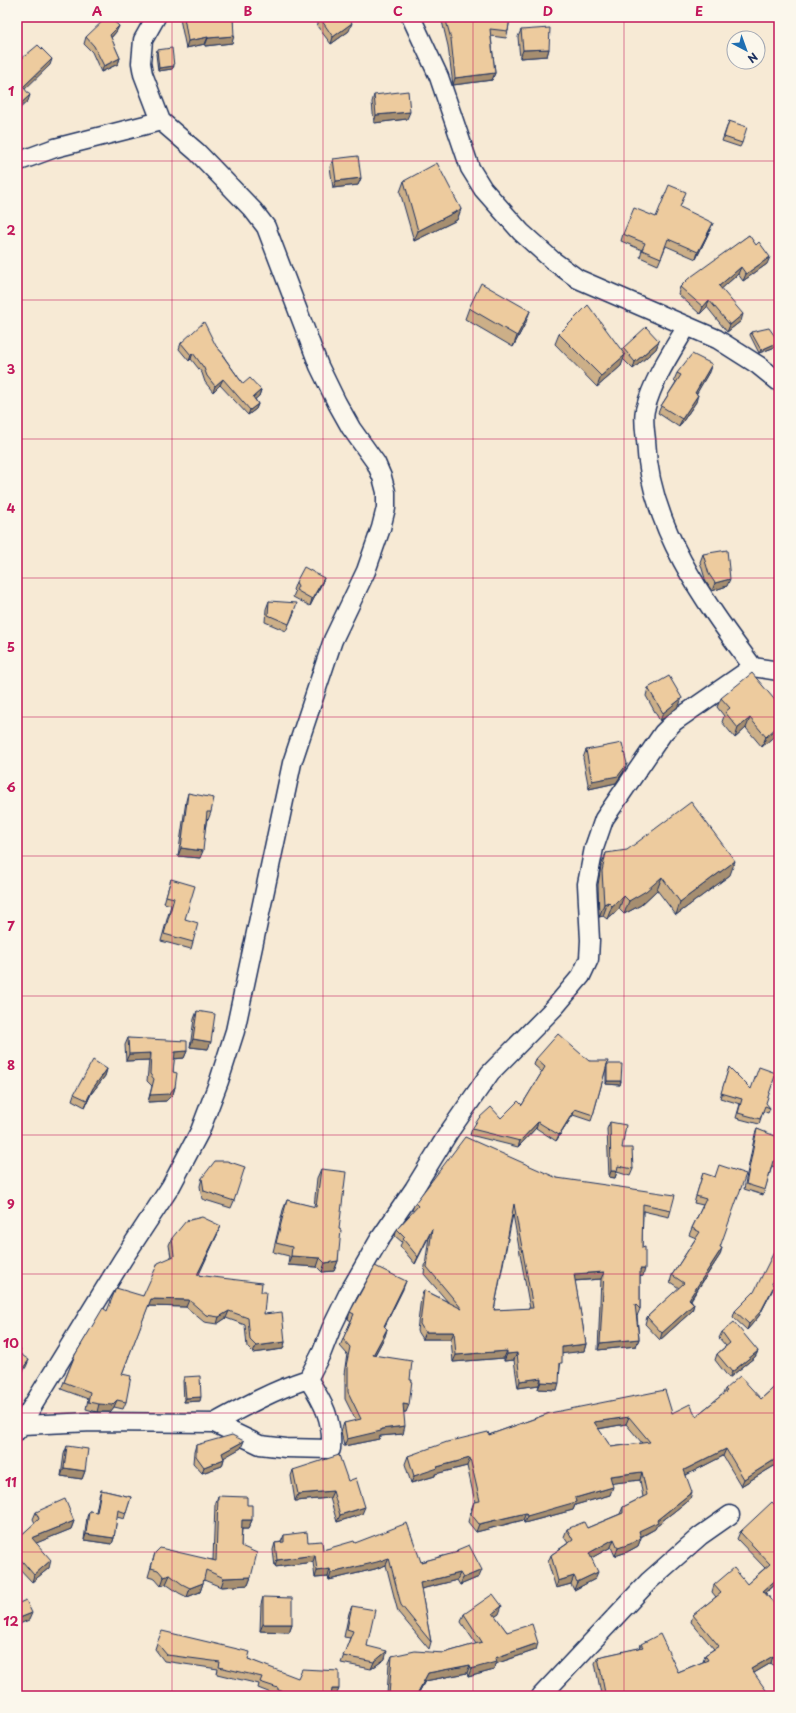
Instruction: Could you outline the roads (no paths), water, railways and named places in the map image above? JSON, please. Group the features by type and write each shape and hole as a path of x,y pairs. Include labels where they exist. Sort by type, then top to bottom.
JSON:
{"street":[{"path":"19,1428 123,1259 171,1186 200,1131 219,1082 235,1031 292,763 333,640 366,571 386,508 386,492 376,462 351,428 319,366 266,227 253,210 197,152 161,121 143,74 141,63 143,40 156,17"},
{"path":"411,17 439,77 470,168 483,189 521,232 552,260 578,278 717,339 742,354 779,382"},
{"path":"17,162 55,148 161,121"},
{"path":"687,326 656,380 645,412 646,458 662,520 689,573 753,667"},
{"path":"214,1423 268,1394 308,1379 348,1294 375,1246 414,1189 449,1132 490,1073 555,1006 581,976 589,959 590,946 587,884 594,848 604,820 663,733 675,721 753,667 779,671"},
{"path":"19,1428 93,1422 214,1423 260,1445 286,1448 332,1449 329,1419 322,1401 308,1379"},
{"path":"541,1696 649,1581 700,1536 730,1515"}]}
